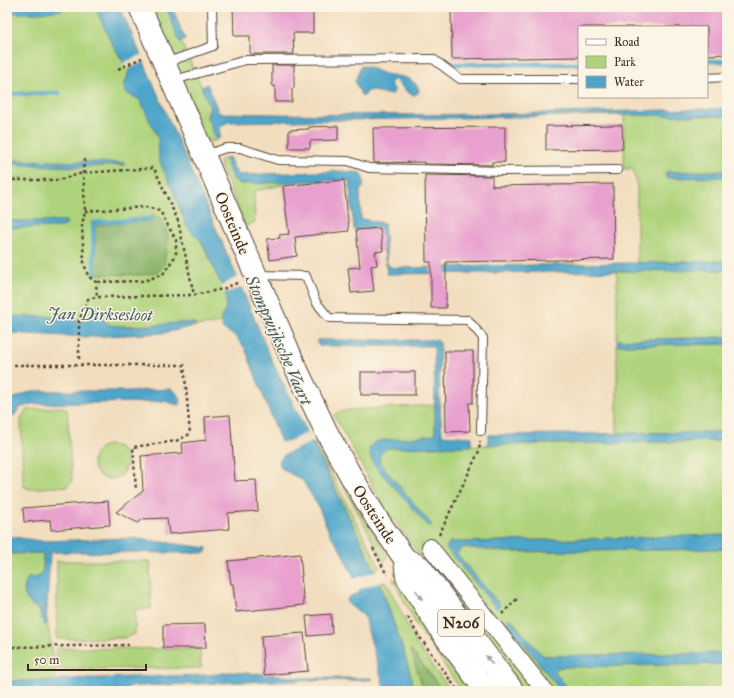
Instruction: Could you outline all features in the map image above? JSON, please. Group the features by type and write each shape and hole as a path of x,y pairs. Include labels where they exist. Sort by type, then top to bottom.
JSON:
{"main road":[{"name":"Oosteinde","path":"140,7 161,67 204,155 249,278 350,476 377,519 405,559 420,567 513,691"},
{"name":"Oosteinde","path":"405,559 407,577 442,632 486,691"}],"street":[{"path":"430,547 545,691"}],"lane":[{"path":"161,67 213,46 212,7"},
{"path":"161,67 246,60 432,58 460,80 578,78"},
{"path":"708,78 727,77"},
{"path":"204,155 226,148 240,148 278,160 348,161 368,168 506,171 618,170"},
{"path":"249,278 306,276 316,302 329,318 468,320 483,338 481,431"}],"path":[{"path":"118,69 125,66 161,67"},
{"path":"85,159 83,173 85,211 82,225 84,263 88,276 96,282 144,281 163,274 176,255 176,240 160,211 146,207 85,211"},
{"path":"7,180 59,180 83,173 154,168 178,221 194,295"},
{"path":"79,359 79,321 88,299 97,297 194,295 223,289 249,278"},
{"path":"96,282 97,297"},
{"path":"14,365 184,365 190,434 176,441 133,446 136,490"},
{"path":"440,534 479,451 481,431"},
{"path":"491,624 519,597"},
{"path":"7,648 129,645"}],"green space":[{"path":"7,7 95,7 112,44 129,71 124,87 126,93 137,98 141,102 159,138 158,151 187,227 202,242 220,282 227,293 226,307 221,323 195,326 195,324 112,326 104,320 98,305 85,321 75,321 68,317 7,316 7,228 63,227 66,221 7,221 7,164 78,167 125,165 124,163 7,160","holes":["153,215 158,272 96,274 95,226 152,221"]},
{"path":"149,7 166,7 210,108 207,116 216,140 211,142 206,140"},
{"path":"624,115 727,116 727,171 666,172 666,177 727,177 727,261 637,263 637,187 633,169 624,169"},
{"path":"225,159 233,179 241,184 283,182 283,185 254,191 255,222 246,227 219,162 220,160"},
{"path":"152,215 162,219 168,235 164,266 158,272 143,275 96,274 95,226 152,220"},
{"path":"727,270 727,337 617,340 617,271"},
{"path":"727,344 727,432 617,433 617,345"},
{"path":"435,405 435,436 378,441 371,458 432,525 379,463 379,458 384,450 389,448 487,445 727,441 727,535 450,542 448,544 497,608 500,605 457,554 462,547 506,552 727,549 727,653 544,656 537,650 510,618 506,621 561,691 520,691 384,507 334,415 349,410"},
{"path":"62,407 67,409 72,481 68,486 29,489 23,486 21,418 26,410"},
{"path":"315,443 380,567 375,570 314,444"},
{"path":"110,445 122,450 127,462 122,474 110,479 98,474 93,462 98,450"},
{"path":"322,445 364,518 388,556 384,562"},
{"path":"42,553 43,570 41,575 35,578 31,605 38,609 46,625 47,619 56,681 7,681 7,554"},
{"path":"57,561 150,561 151,609 135,609 135,634 123,638 57,639"},
{"path":"393,579 401,581 480,691 462,691 417,626"},
{"path":"387,582 417,645 451,691 415,691 404,652 380,583"},
{"path":"56,648 200,649 201,668 57,669"},
{"path":"410,649 443,691 423,691"},
{"path":"727,664 727,691 570,691 553,670 560,667"}],"water":[{"path":"7,7 63,7 62,10 40,13 7,13"},
{"path":"95,7 120,7 272,361 375,570 404,652 415,691 385,691 364,616 346,601 350,596 359,593 360,590 340,549 330,534 318,506 303,481 281,468 279,461 284,455 295,450 290,440 281,442 245,348 236,337 222,328 221,319 226,307 226,293 202,242 187,227 159,160 158,138 141,102 137,98 126,93 124,87 129,71 112,44"},
{"path":"166,7 172,7 185,39 180,42"},
{"path":"361,66 370,67 379,72 408,78 416,85 419,90 418,93 413,95 407,92 394,79 390,84 394,89 394,92 391,95 369,90 364,96 361,95 355,81"},
{"path":"207,84 219,113 346,115 473,114 727,108 727,116 624,115 228,122 221,126 219,130 221,137 216,140 207,116 210,108 202,87"},
{"path":"229,157 239,175 342,171 361,173 364,182 360,191 361,219 384,223 387,264 393,268 727,261 727,270 387,274 381,227 354,230 349,180 241,184 233,179 225,159"},
{"path":"7,160 125,163 125,165 78,167 7,164"},
{"path":"727,171 727,177 666,178 666,172"},
{"path":"7,221 66,221 67,224 63,227 7,228"},
{"name":"Jan Dirksesloot","path":"98,305 105,322 110,325 129,327 195,323 195,326 164,333 88,337 7,333 7,316 68,317 75,321 85,321"},
{"path":"727,337 727,344 617,345 617,340"},
{"path":"317,340 437,340 440,343 439,392 442,435 472,437 471,446 389,448 382,452 379,458 380,463 432,525 429,527 375,466 369,449 372,444 378,441 435,435 433,346 319,346"},
{"path":"170,389 180,398 181,403 178,405 164,401 33,404 19,408 14,416 8,410 9,400 32,391 132,391"},
{"path":"727,432 727,441 487,445 489,435"},
{"path":"727,535 727,549 506,552 462,547 457,554 500,605 497,609 446,548 450,542"},
{"path":"7,536 42,541 133,538 207,548 207,550 205,553 50,552 46,625 43,625 40,611 28,601 24,592 28,578 35,578 41,575 43,570 42,553 7,554"},
{"path":"510,618 537,650 544,656 727,653 727,664 560,667 554,671 570,691 561,691 506,621"},
{"path":"230,672 301,678 371,678 372,680 263,681 139,686 128,687 123,691 7,691 7,681 56,681 60,679 209,675"}],"pier":[{"path":"143,54 146,61 126,70 123,63"},
{"path":"239,276 244,287 224,293 221,286"},
{"path":"309,432 314,441 294,450 289,441"},
{"path":"377,571 381,582 357,590 353,579"}],"building":[{"path":"233,7 293,7 293,10 313,10 313,33 293,33 294,54 250,54 250,36 234,36"},
{"path":"727,7 727,54 708,55 708,26 578,26 578,57 452,59 451,8"},
{"path":"272,65 294,65 294,88 292,89 292,102 275,102 275,86 272,86"},
{"path":"622,125 623,149 546,150 546,126"},
{"path":"338,126 338,140 310,141 310,148 289,148 289,130 309,129 309,127"},
{"path":"505,127 505,162 492,162 492,165 424,164 424,162 374,163 373,128"},
{"path":"425,175 492,176 492,186 613,184 614,259 446,262 446,308 431,308 431,262 426,262"},
{"path":"344,180 349,231 295,237 297,256 270,260 267,239 280,238 279,235 289,234 283,186"},
{"path":"380,228 383,251 375,252 377,265 371,266 374,291 351,293 348,268 360,267 356,230"},
{"path":"445,351 473,351 473,403 469,403 470,431 446,432"},
{"path":"361,372 415,372 415,395 361,395"},
{"path":"230,415 235,481 256,480 258,511 228,513 229,529 169,534 167,518 143,519 138,523 116,512 143,491 141,456 183,453 182,443 206,440 205,417"},
{"path":"108,501 110,525 51,530 50,520 24,522 23,508"},
{"path":"300,554 304,605 236,612 233,584 231,584 228,561"},
{"path":"331,614 332,634 308,636 306,616"},
{"path":"205,624 206,648 163,648 163,625"},
{"path":"304,633 308,671 264,675 261,636"}],"waterway":[{"path":"708,61 727,61"},
{"path":"452,64 578,64"},
{"path":"7,94 59,93"},
{"path":"94,274 93,223 151,219"}],"water label":[{"name":"Stompwijksche Vaart","path":"279,340"}]}
